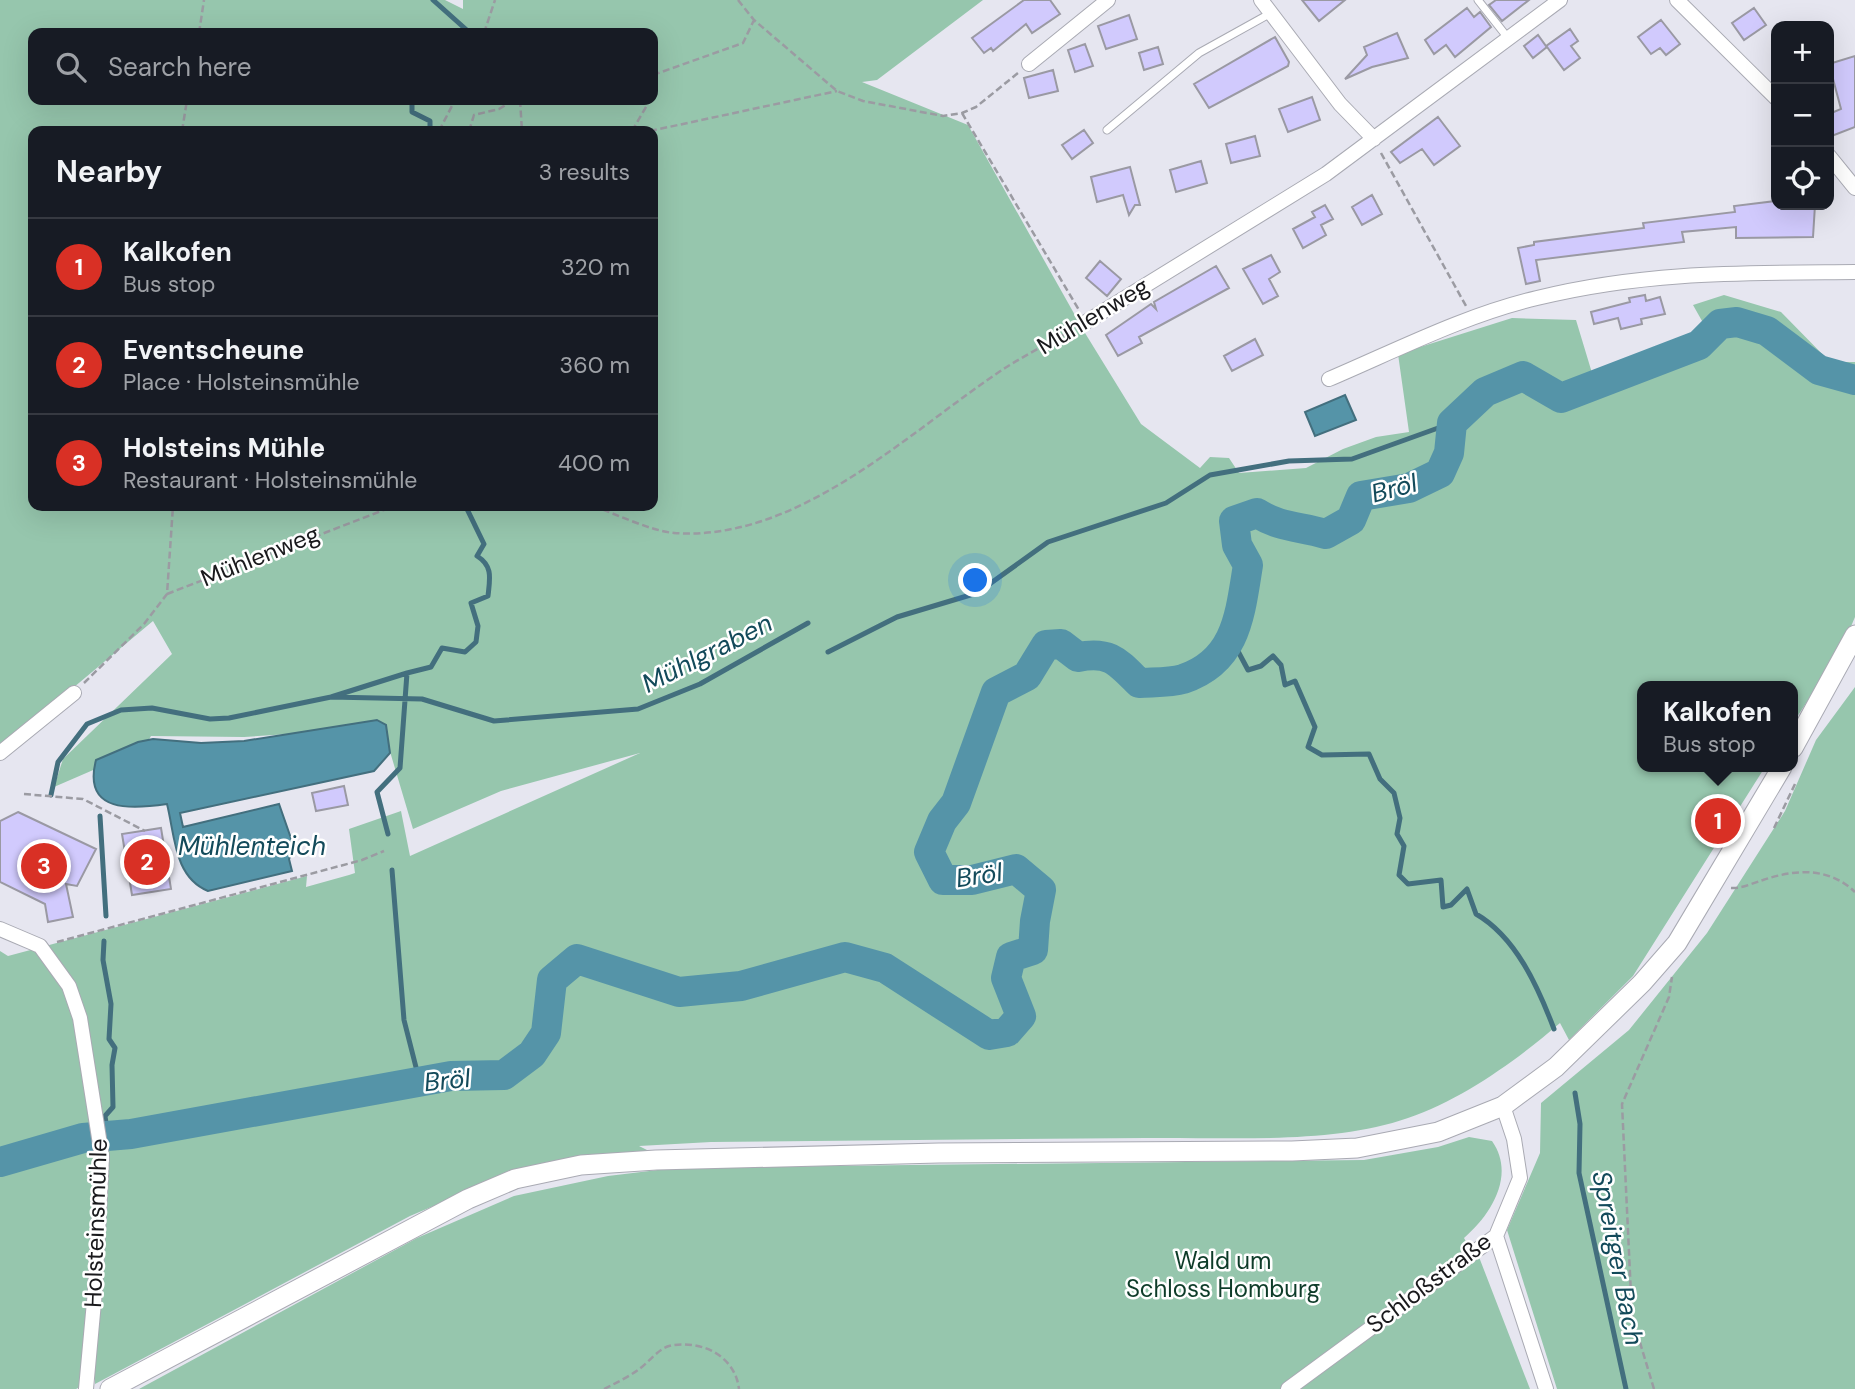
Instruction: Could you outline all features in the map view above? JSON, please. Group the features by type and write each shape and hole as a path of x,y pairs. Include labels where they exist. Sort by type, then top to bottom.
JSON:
{"main road":[{"path":"1798,740 1849,659 1855,635"},
{"path":"110,1389 468,1199 515,1179 581,1165 745,1157 1292,1151 1357,1148 1438,1132 1503,1106 1556,1067 1604,1023 1677,943 1779,772"}],"street":[{"path":"1029,64 1108,0"},
{"path":"1261,0 1340,104 1374,139"},
{"name":"Mühlenweg","path":"1086,322 1326,174 1560,0"},
{"path":"1677,0 1771,93"},
{"path":"1834,162 1855,188"},
{"path":"1329,380 1472,318 1536,298 1686,273 1855,272"},
{"path":"0,753 74,693"},
{"name":"Holsteinsmühle","path":"0,929 40,946 69,986 76,1007 97,1119 102,1157 95,1291 86,1389"},
{"name":"Schloßstraße","path":"1288,1389 1496,1236 1520,1178 1514,1139 1503,1106"},
{"path":"1496,1236 1546,1389"}],"lane":[{"path":"1478,0 1508,39"},
{"path":"1107,130 1199,53 1271,13"}],"path":[{"path":"200,28 204,0"},
{"path":"486,28 495,0"},
{"path":"738,0 754,20 836,92 863,101 943,116 962,113 976,107 1029,64"},
{"path":"658,73 743,43 754,20"},
{"path":"658,129 836,92"},
{"path":"182,126 186,105"},
{"path":"442,126 452,105"},
{"path":"471,126 474,115 506,105"},
{"path":"520,105 522,126"},
{"path":"635,126 647,105"},
{"path":"962,113 1086,322"},
{"path":"1374,139 1472,318"},
{"name":"Mühlenweg","path":"607,511 671,533 712,533 787,512 884,457 1006,368 1086,322"},
{"path":"74,693 144,624 167,594 173,511"},
{"name":"Mühlenweg","path":"167,594 319,532 380,511"},
{"path":"24,794 62,795 94,804 145,831"},
{"path":"40,946 362,860 384,851"},
{"path":"1716,880 1734,890 1786,873 1811,872 1841,878 1855,892"},
{"path":"1654,1389 1632,1316 1622,1104 1669,997 1677,943"},
{"path":"604,1389 638,1370 667,1346 705,1345 725,1360 738,1376 739,1389"}],"green space":[{"path":"0,0 445,0 463,9 463,0 983,0 877,80 862,82 968,125 1085,333 1141,424 1200,468 1210,457 1229,458 1239,473 1306,468 1343,449 1376,437 1409,432 1398,354 1512,318 1576,320 1592,373 1645,361 1706,328 1693,305 1724,295 1781,312 1830,362 1855,362 1855,617 1841,650 1798,715 1798,681 1637,681 1637,772 1762,772 1633,976 1569,1040 1560,1023 1508,1064 1449,1100 1408,1118 1378,1127 1346,1132 1278,1138 711,1142 639,1146 651,1152 509,1174 410,1216 95,1384 95,1379 76,1389 0,1389 0,951 8,956 307,876 306,887 349,875 355,873 349,829 401,811 410,856 640,753 501,791 413,829 383,728 244,737 151,736 144,748 54,787 63,759 172,654 153,621 0,749"},
{"path":"1855,687 1855,1389 1557,1389 1507,1230 1540,1153 1541,1103 1629,1030 1707,933 1785,811 1816,740"},
{"name":"Wald um Schloss Homburg","path":"1469,1137 1492,1141 1502,1167 1501,1181 1491,1206 1464,1238 1476,1259 1479,1257 1530,1389 139,1389 417,1238 514,1196 608,1176 666,1169 738,1167 1364,1160 1438,1147"}],"water":[{"path":"1345,395 1356,420 1315,436 1305,412"},
{"name":"Mühlenteich","path":"377,720 386,725 390,753 374,771 180,813 183,827 279,804 294,847 289,859 292,871 208,891 197,885 182,866 167,804 126,807 103,799 96,790 96,760 138,742 153,739 201,743 244,741"}],"building":[{"path":"1024,0 1050,0 1060,14 1032,33 1026,24 993,51 991,48 984,53 972,38"},
{"path":"1302,0 1345,0 1319,21"},
{"path":"1496,0 1529,0 1502,21 1489,5"},
{"path":"1467,8 1474,17 1480,12 1491,27 1455,57 1446,45 1434,54 1425,40"},
{"path":"1754,8 1766,25 1744,40 1732,23"},
{"path":"1129,15 1137,39 1106,49 1098,26"},
{"path":"1661,20 1680,44 1666,55 1660,48 1651,54 1638,37"},
{"path":"1570,29 1578,41 1571,46 1580,58 1564,70 1547,47 1533,58 1524,46 1538,35 1546,46"},
{"path":"1397,33 1408,58 1372,67 1345,79 1367,55 1364,47"},
{"path":"1275,37 1289,62 1288,66 1209,108 1194,84"},
{"path":"1085,44 1093,66 1075,72 1068,50"},
{"path":"1158,47 1163,64 1144,70 1139,53"},
{"path":"1855,56 1855,127 1834,135 1834,112 1841,109 1834,83 1834,62"},
{"path":"1053,70 1058,91 1029,98 1024,78"},
{"path":"1312,97 1320,120 1288,132 1279,109"},
{"path":"1438,117 1460,146 1434,165 1422,149 1400,163 1391,152"},
{"path":"1084,130 1093,143 1072,159 1062,145"},
{"path":"1255,136 1260,156 1231,163 1226,144"},
{"path":"1201,161 1207,183 1176,192 1170,170"},
{"path":"1130,167 1140,205 1135,205 1129,215 1123,195 1097,202 1091,177"},
{"path":"1372,195 1382,214 1362,225 1352,207"},
{"path":"1771,202 1771,210 1815,210 1813,237 1736,238 1736,227 1682,232 1684,242 1536,260 1540,281 1526,284 1518,248 1534,245 1534,242 1644,228 1643,223 1735,212 1734,206"},
{"path":"1325,205 1333,219 1321,225 1326,235 1303,248 1293,229 1315,217 1312,212"},
{"path":"1271,255 1280,272 1269,279 1278,296 1263,304 1243,269"},
{"path":"1100,261 1121,279 1107,296 1086,278"},
{"path":"1216,266 1229,288 1139,337 1142,343 1118,356 1106,335 1151,304 1156,309 1154,302"},
{"path":"1645,295 1646,301 1660,297 1665,314 1641,319 1642,324 1621,329 1618,318 1594,324 1591,312 1630,302 1629,298"},
{"path":"1255,339 1263,355 1232,371 1224,356"},
{"path":"344,786 348,805 316,811 312,793"},
{"path":"18,812 96,849 77,886 66,884 73,917 48,922 45,904 0,882 0,821"},
{"path":"161,828 171,889 132,895 122,834"}],"waterway":[{"path":"433,0 464,28"},
{"path":"412,105 412,112 430,121 430,126"},
{"name":"Bröl","path":"0,1162 83,1138 131,1134 451,1076 504,1075 532,1054 546,1033 552,980 577,959 679,992 741,986 845,957 885,968 989,1035 1007,1032 1021,1016 1006,978 1011,957 1033,950 1041,890 1016,869 972,880 943,880 929,852 942,821 956,803 996,692 1027,676 1046,645 1061,644 1078,657 1106,657 1125,669 1139,683 1178,680 1201,671 1225,648 1233,634 1242,601 1248,565 1237,545 1234,521 1257,513 1282,524 1326,534 1351,520 1361,496 1409,488 1440,473 1449,453 1452,423 1485,392 1523,376 1561,398 1699,345 1720,324 1737,322 1767,331 1819,370 1855,380"},
{"path":"828,652 897,617 977,593 1048,542 1166,503 1210,475 1289,461 1352,459 1452,423"},
{"path":"388,834 377,792 400,768 407,673 431,667 442,648 465,652 476,642 478,626 471,603 488,596 488,568 477,556 484,544 468,511"},
{"name":"Mühlgraben","path":"331,697 422,699 494,721 638,709 700,684 808,623"},
{"name":"Spreitger Bach","path":"1232,640 1248,670 1261,666 1273,656 1281,665 1285,685 1295,681 1315,727 1308,747 1322,755 1369,754 1380,779 1394,793 1400,818 1397,834 1404,846 1399,875 1408,884 1441,880 1443,907 1451,905 1467,889 1476,914 1503,936 1524,964 1554,1029"},
{"name":"Mühlgraben","path":"51,795 58,762 87,724 121,710 152,708 210,719 229,718 331,697 407,673"},
{"path":"100,816 106,916"},
{"path":"392,870 404,1020 420,1083"},
{"path":"104,941 103,960 111,1004 109,1039 115,1048 112,1065 113,1107 105,1116 108,1136"},
{"name":"Spreitger Bach","path":"1575,1093 1580,1124 1579,1173 1626,1389"}],"place":[{"name":"Kalkofen","path":"1718,821"},
{"name":"Eventscheune","path":"147,862"},
{"name":"Holsteins Mühle","path":"44,866"}]}
